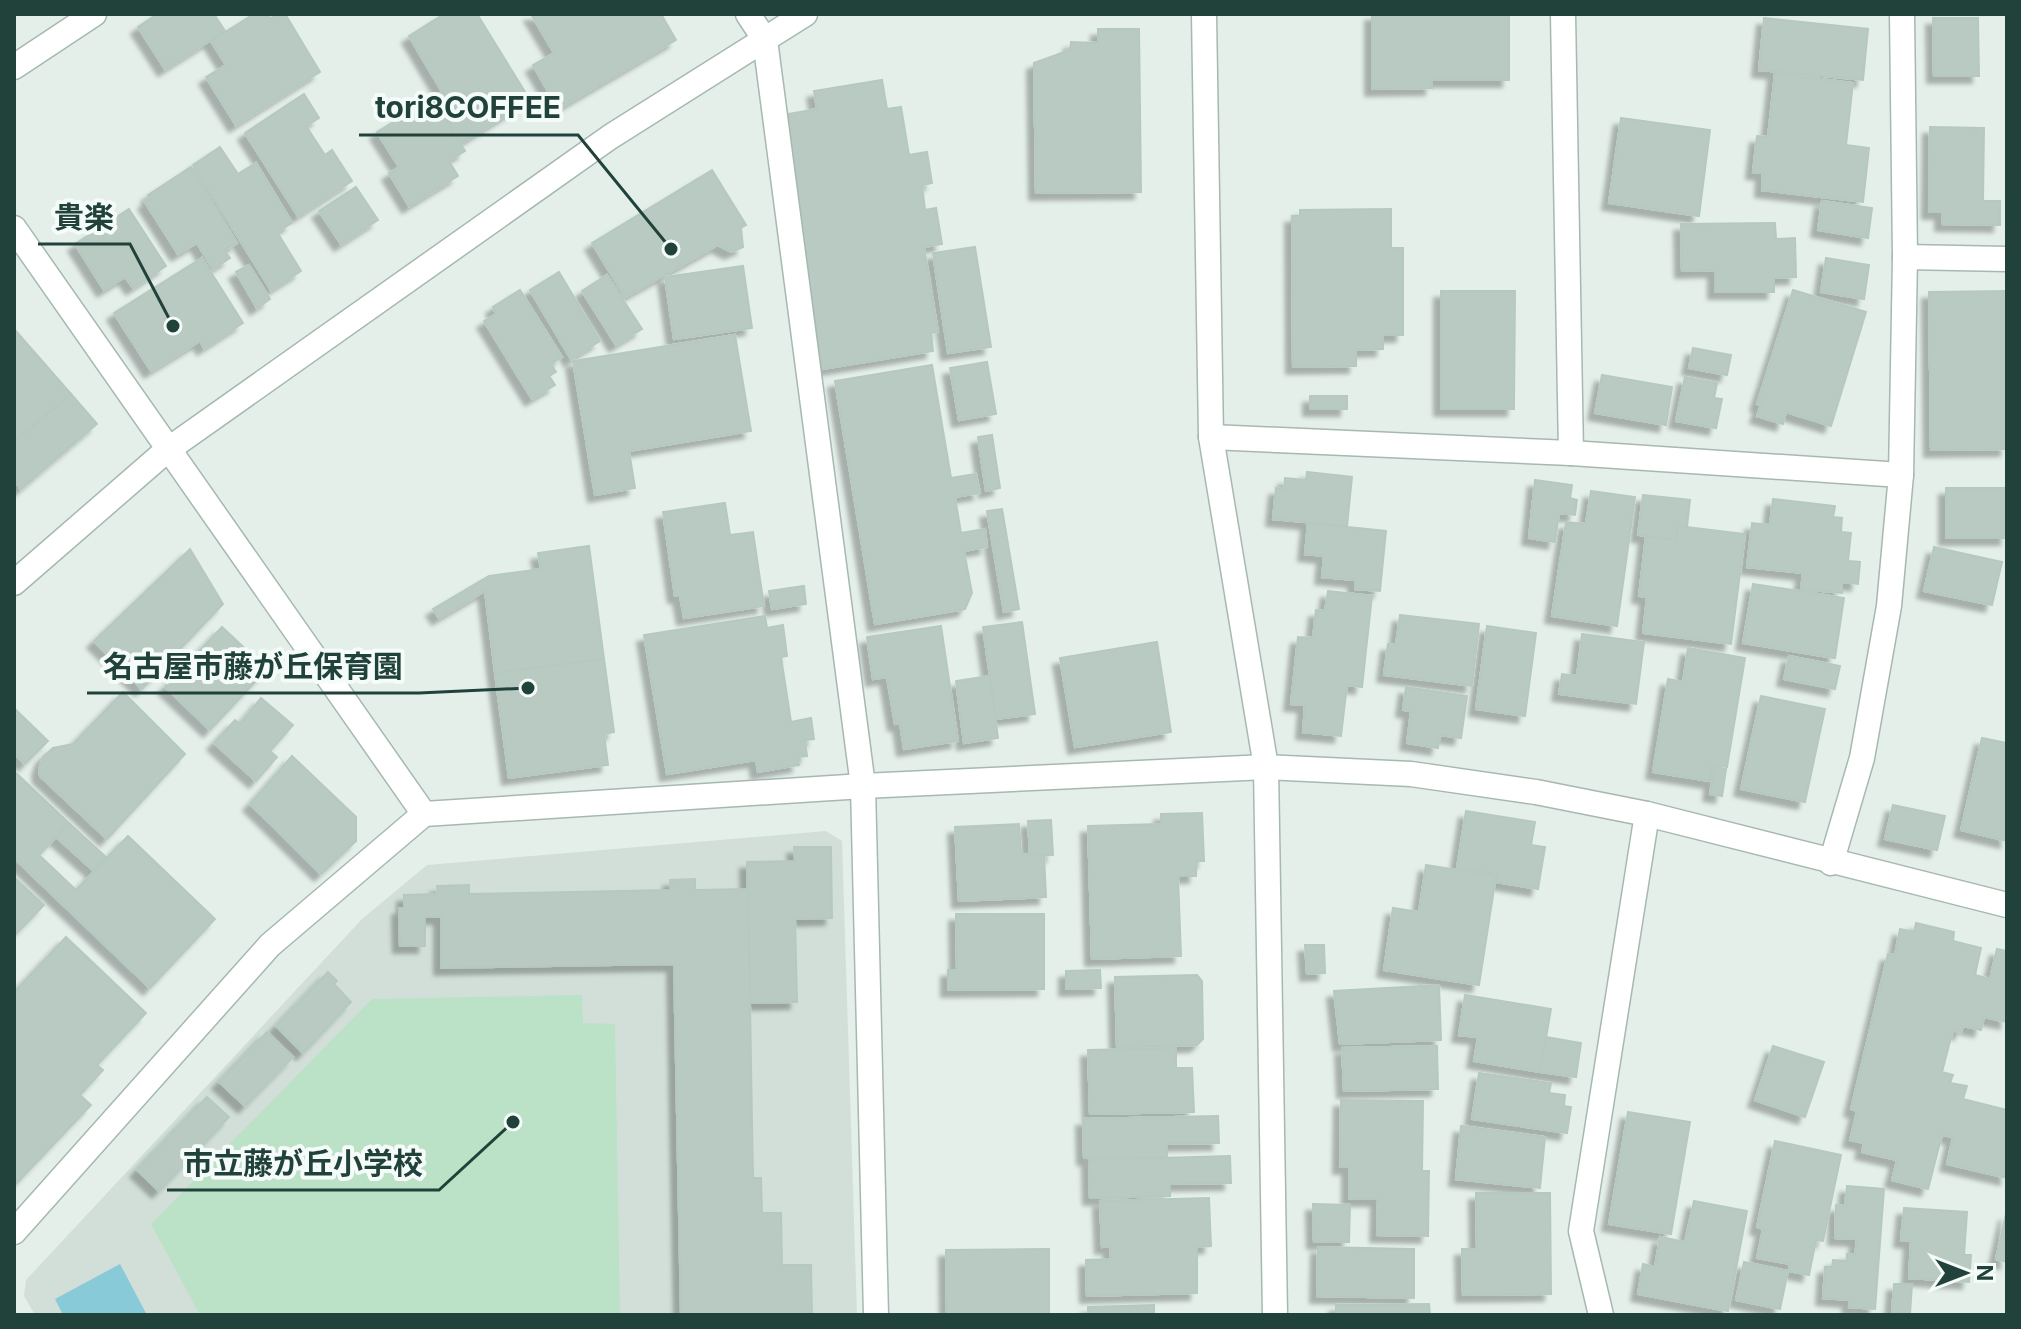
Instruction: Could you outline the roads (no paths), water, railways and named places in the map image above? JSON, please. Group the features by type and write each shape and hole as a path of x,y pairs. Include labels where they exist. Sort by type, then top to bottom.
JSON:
{"street":[{"path":"14,67 94,14"},
{"path":"748,14 765,40 863,786 876,1315"},
{"path":"14,583 166,451 610,137 805,14"},
{"path":"1204,14 1211,437 1266,767 1275,1315"},
{"path":"1563,14 1571,453"},
{"path":"1831,863 1862,758 1884,636 1901,475 1905,257 1902,14"},
{"path":"14,228 166,451 424,814"},
{"path":"1905,257 2007,259"},
{"path":"1211,437 1571,453 1901,475"},
{"path":"14,1232 270,945 424,814 863,786 1266,767 1411,774 1536,792 1647,814 1831,863 2007,905"},
{"path":"1601,1315 1581,1231 1647,814"}],"water":[{"path":"120,1264 147,1315 63,1315 55,1299"}],"place":[{"name":"tori8COFFEE","path":"671,249"},
{"name":"貴楽","path":"173,326"},
{"name":"名古屋市藤が丘保育園","path":"528,688"},
{"name":"市立藤が丘小学校","path":"513,1122"}]}
